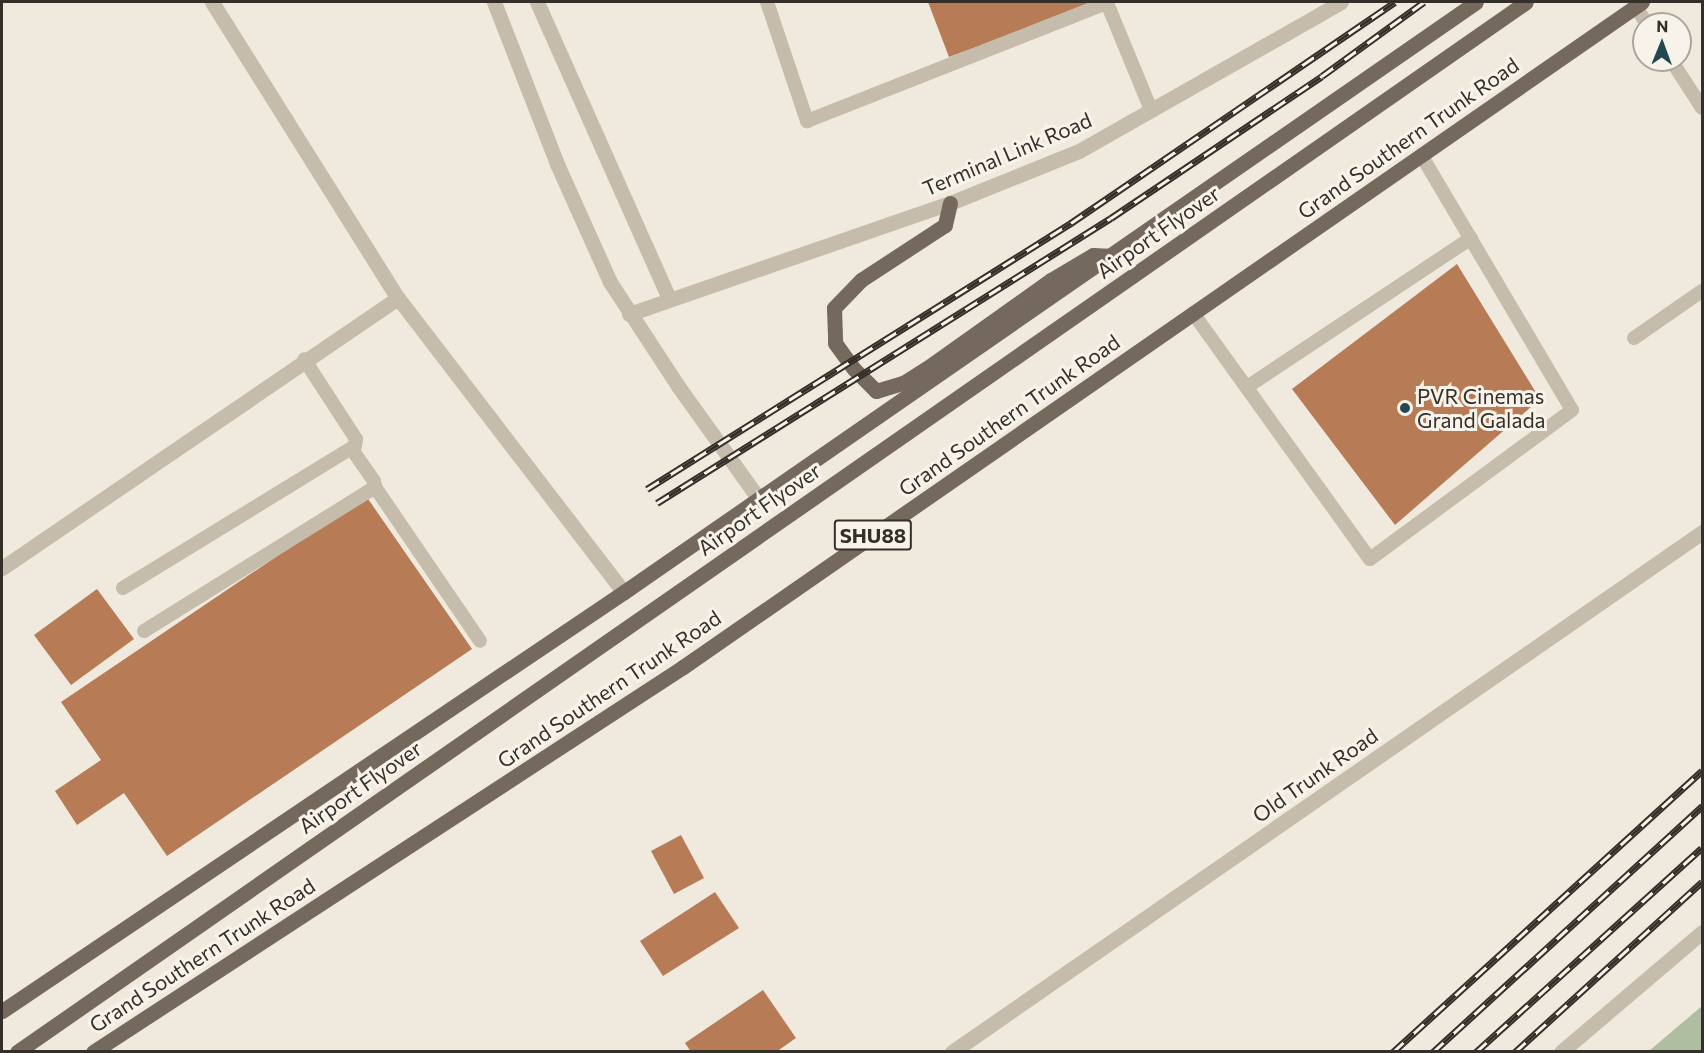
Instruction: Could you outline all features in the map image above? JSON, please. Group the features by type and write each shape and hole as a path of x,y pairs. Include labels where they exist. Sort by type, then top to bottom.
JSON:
{"main road":[{"path":"2,1011 624,592 1113,256 1476,2"},
{"name":"Airport Flyover","path":"17,1052 1526,2"},
{"name":"Grand Southern Trunk Road","path":"93,1052 683,667 1639,4"},
{"path":"950,203 945,225 861,280 834,308 835,343 854,369 876,391 903,383 927,368 1051,280 1093,255 1113,256"}],"street":[{"path":"212,2 398,298 624,592"},
{"path":"494,2 557,164 610,282 629,314 759,499"},
{"path":"537,2 669,299"},
{"name":"Terminal Link Road","path":"629,314 950,203 1079,151 1341,2"},
{"path":"2,568 304,359 398,298"},
{"name":"Old Trunk Road","path":"952,1052 1702,532"},
{"path":"1561,1052 1702,932"}],"lane":[{"path":"767,2 807,121 1110,2 1151,110"},
{"path":"1679,72 1702,108"},
{"path":"1193,313 1370,559 1572,411 1421,155"},
{"path":"1247,387 1471,238"},
{"path":"1634,338 1702,291"},
{"path":"123,588 352,449 356,439 304,359"},
{"path":"352,449 374,481 375,487 480,641"},
{"path":"144,631 375,487"}],"green space":[{"path":"1702,1006 1702,1051 1649,1051"}],"building":[{"path":"928,2 1099,2 949,57"},
{"path":"1457,264 1540,399 1395,525 1292,389"},
{"path":"366,496 472,649 167,856 124,793 77,825 55,791 101,760 61,702"},
{"path":"97,589 134,639 71,685 34,635"},
{"path":"681,835 704,878 674,894 651,851"},
{"path":"715,892 739,928 663,976 640,941"},
{"path":"763,990 796,1038 776,1052 691,1052 685,1043"}],"railway":[{"path":"647,489 1071,223 1395,2"},
{"path":"657,503 1111,218 1322,76 1424,2"},
{"path":"1393,1052 1702,771"},
{"path":"1433,1052 1702,806"},
{"path":"1476,1052 1702,848"},
{"path":"1515,1052 1702,882"}],"place":[{"name":"PVR Cinemas Grand Galada","path":"1405,408"}]}
